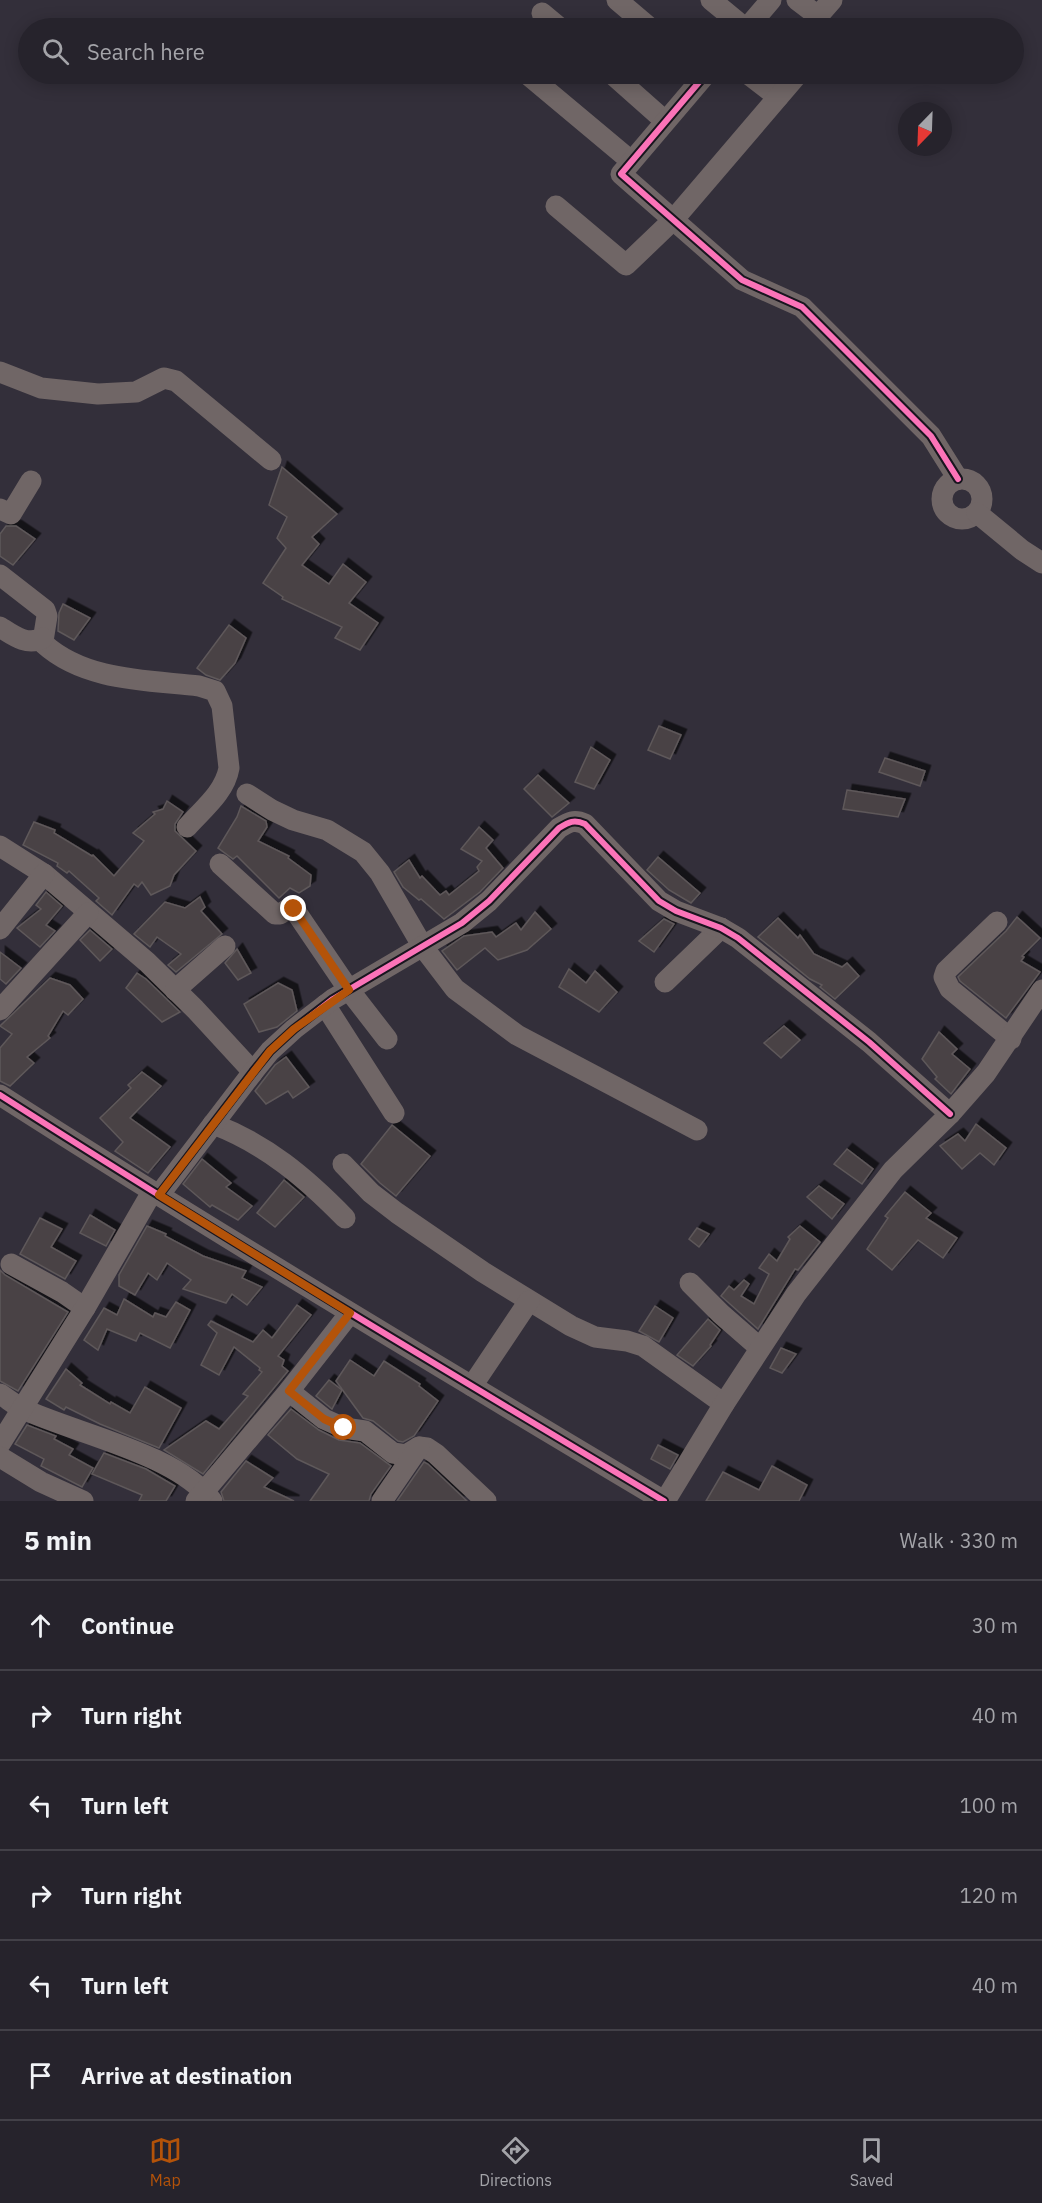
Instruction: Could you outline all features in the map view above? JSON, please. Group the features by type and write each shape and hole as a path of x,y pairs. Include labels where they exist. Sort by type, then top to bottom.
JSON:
{"street":[{"path":"617,0 638,18"},
{"path":"711,0 734,18"},
{"path":"755,18 771,0"},
{"path":"797,0 818,16 832,0"},
{"path":"542,13 548,18"},
{"path":"539,84 632,161"},
{"path":"623,84 665,121"},
{"path":"695,84 621,174 742,280 802,307 931,436 958,479"},
{"path":"761,84 778,97"},
{"path":"556,206 626,265 674,219 789,84"},
{"path":"0,372 41,388 98,394 136,392 164,378 169,378 176,381 271,460"},
{"path":"979,507 966,519 953,518 944,509 941,497 947,485 958,479 970,481 979,489 979,507 1022,550 1042,563"},
{"path":"0,509 11,514 31,481"},
{"path":"979,507 1042,546"},
{"path":"0,575 45,610 44,644 86,669 100,673 199,686 215,691 222,706 230,768 228,778 222,788 187,826"},
{"path":"0,627 26,641 35,642 43,638"},
{"path":"247,794 293,820 327,830 363,852 380,873 423,947 455,989 489,1016 517,1035 697,1130"},
{"path":"0,1444 156,1193 270,1051 325,1005 462,923 530,862 559,828 574,821 585,824 659,901 676,911 721,928 759,954 869,1042 950,1114"},
{"path":"0,846 44,874 147,962 253,1072"},
{"path":"220,864 275,914 280,914 291,907 294,909 349,990 387,1039"},
{"path":"0,929 44,874"},
{"path":"0,1010 88,913"},
{"path":"997,922 946,971 944,977 950,990 1011,1039"},
{"path":"665,982 721,928"},
{"path":"175,990 225,946"},
{"path":"0,1095 350,1313 664,1501 796,1294 893,1170 950,1114 986,1073 1042,990"},
{"path":"325,1005 394,1113"},
{"path":"213,1124 251,1141 284,1162 345,1218"},
{"path":"343,1164 371,1193 397,1213 529,1301 571,1326 595,1337 627,1341 643,1346 724,1404"},
{"path":"11,1264 62,1292 85,1308"},
{"path":"690,1283 760,1348"},
{"path":"472,1386 529,1301"},
{"path":"0,1394 22,1409 158,1461 204,1497 350,1313"},
{"path":"289,1391 324,1419 344,1428 365,1431 393,1453 406,1455 419,1447 427,1448 486,1501"},
{"path":"382,1501 419,1447"},
{"path":"0,1458 41,1482 83,1501"}],"building":[{"path":"282,467 337,514 312,537 319,544 302,565 329,584 343,564 366,582 349,603 378,623 360,650 335,638 342,627 282,599 283,597 263,583 286,548 277,538 287,517 269,505"},
{"path":"6,526 16,526 35,539 13,565 0,556 0,534"},
{"path":"63,604 90,618 74,640 58,631 59,613"},
{"path":"229,625 246,638 235,663 220,680 206,675 197,668"},
{"path":"659,726 681,735 670,759 648,750"},
{"path":"591,747 610,760 594,789 575,782"},
{"path":"885,758 925,771 920,786 879,772"},
{"path":"538,775 569,803 552,817 524,789"},
{"path":"847,790 905,799 898,817 843,809"},
{"path":"167,801 183,812 175,824 175,831 196,851 174,875 170,886 151,895 142,882 138,887 134,884 112,915 96,901 99,898 69,871 67,873 57,866 58,863 23,845 34,822 55,830 54,833 93,855 114,876 144,841 133,833 155,814 153,812 163,809"},
{"path":"241,806 266,821 267,827 258,841 289,856 288,858 311,875 310,886 299,893 290,888 279,898 237,856 233,859 218,848"},
{"path":"479,827 493,840 486,848 503,868 480,892 444,919 403,887 394,872 409,860 420,878 422,876 440,895 446,891 449,895 479,871 477,867 482,861 461,849"},
{"path":"658,857 700,893 691,903 669,890 647,870"},
{"path":"46,892 62,906 46,925 55,931 40,947 17,928 41,909 36,905"},
{"path":"200,897 205,907 201,911 222,934 176,972 168,965 181,954 157,937 150,947 134,934 165,902 185,908"},
{"path":"535,912 551,929 527,950 498,960 485,948 457,970 442,951 464,936 492,932 496,937 516,923 521,930"},
{"path":"1017,917 1040,938 1022,956 1024,957 1021,961 1040,972 1006,1018 958,977 1006,931"},
{"path":"778,918 798,938 800,935 814,954 842,967 847,963 859,976 835,999 820,987 822,985 810,979 758,937"},
{"path":"664,919 674,924 654,952 639,941"},
{"path":"90,930 112,949 100,961 80,940"},
{"path":"237,949 251,973 238,980 225,963"},
{"path":"0,952 21,968 6,984 0,979"},
{"path":"569,969 586,983 595,971 617,992 599,1012 559,987"},
{"path":"137,973 180,1012 162,1022 126,988"},
{"path":"50,978 70,985 83,999 68,1015 63,1011 48,1036 50,1038 27,1057 34,1063 10,1086 0,1081 0,1048 12,1034 0,1026"},
{"path":"278,983 292,990 297,1011 277,1027 259,1032 244,1004"},
{"path":"784,1026 800,1040 781,1058 764,1043"},
{"path":"939,1032 957,1049 952,1054 970,1069 951,1094 935,1079 937,1077 922,1059"},
{"path":"286,1057 309,1087 293,1098 288,1091 266,1104 255,1091 275,1065"},
{"path":"142,1072 161,1086 130,1118 170,1147 148,1173 115,1151 123,1142 100,1118 131,1088 128,1085"},
{"path":"976,1124 1006,1148 994,1165 980,1153 962,1169 940,1146 958,1134 965,1141"},
{"path":"392,1125 430,1156 396,1196 361,1164"},
{"path":"847,1149 873,1169 862,1184 834,1164"},
{"path":"202,1159 231,1183 226,1187 252,1206 238,1220 212,1205 210,1207 183,1184"},
{"path":"284,1180 304,1197 275,1227 257,1213"},
{"path":"819,1186 844,1204 832,1219 807,1197"},
{"path":"905,1192 931,1213 926,1218 957,1238 943,1258 918,1240 892,1270 867,1249 888,1218 885,1216"},
{"path":"90,1215 115,1230 106,1246 80,1233"},
{"path":"40,1218 62,1229 51,1247 76,1261 65,1279 20,1254"},
{"path":"147,1226 166,1234 165,1236 203,1256 246,1271 242,1278 262,1287 247,1305 232,1294 226,1303 183,1289 191,1280 167,1263 157,1280 148,1273 135,1295 119,1286 119,1275"},
{"path":"800,1226 820,1242 798,1270 795,1269 758,1329 721,1296 729,1286 734,1290 744,1280 749,1284 741,1296 754,1304 769,1274 759,1268 769,1254 777,1261 790,1239 788,1237"},
{"path":"697,1228 709,1234 699,1247 689,1239"},
{"path":"0,1270 68,1312 18,1391 0,1381"},
{"path":"124,1299 153,1317 155,1313 166,1317 176,1302 190,1310 170,1348 140,1333 136,1341 107,1329 98,1350 84,1340 104,1308 117,1315"},
{"path":"297,1305 311,1315 278,1356 284,1360 282,1366 288,1371 203,1474 164,1450 206,1421 219,1429 248,1396 243,1394 262,1372 234,1347 219,1375 201,1365 217,1333 208,1325 211,1321 253,1342 263,1330 272,1338"},
{"path":"655,1306 673,1318 659,1342 639,1331"},
{"path":"708,1319 720,1330 711,1346 693,1366 677,1355"},
{"path":"781,1348 796,1354 782,1373 770,1368"},
{"path":"350,1360 374,1376 384,1361 420,1384 419,1386 438,1401 414,1436 403,1442 398,1441 373,1421 363,1418 336,1381"},
{"path":"66,1369 82,1383 80,1385 110,1404 111,1402 130,1413 145,1387 181,1408 159,1448 100,1424 66,1407 64,1410 46,1399"},
{"path":"329,1380 342,1390 332,1409 316,1396"},
{"path":"291,1409 319,1430 339,1440 360,1443 391,1466 371,1494 369,1501 310,1501 329,1474 297,1459 268,1435"},
{"path":"27,1425 56,1436 54,1439 73,1449 69,1455 93,1468 82,1487 41,1466 44,1459 15,1444"},
{"path":"658,1445 678,1455 670,1469 651,1459"},
{"path":"104,1453 146,1469 175,1486 166,1501 139,1501 142,1495 92,1474"},
{"path":"246,1461 273,1478 264,1487 294,1501 224,1501 221,1492"},
{"path":"424,1462 428,1464 467,1501 397,1501"},
{"path":"772,1466 807,1485 799,1501 706,1501 723,1472 759,1490"}],"cycle path":[{"path":"698,84 621,174 742,280 802,307 931,436 958,479"},
{"path":"159,1195 270,1051 294,1029 333,999 462,923 489,901 559,828 575,821 585,824 659,901 676,911 721,928 738,938 869,1042 950,1114"},
{"path":"0,1095 248,1250 664,1501"}],"route":[{"path":"294,909 349,990 333,999 294,1029 270,1051 159,1195 350,1313 289,1391 324,1419 344,1428"}]}
